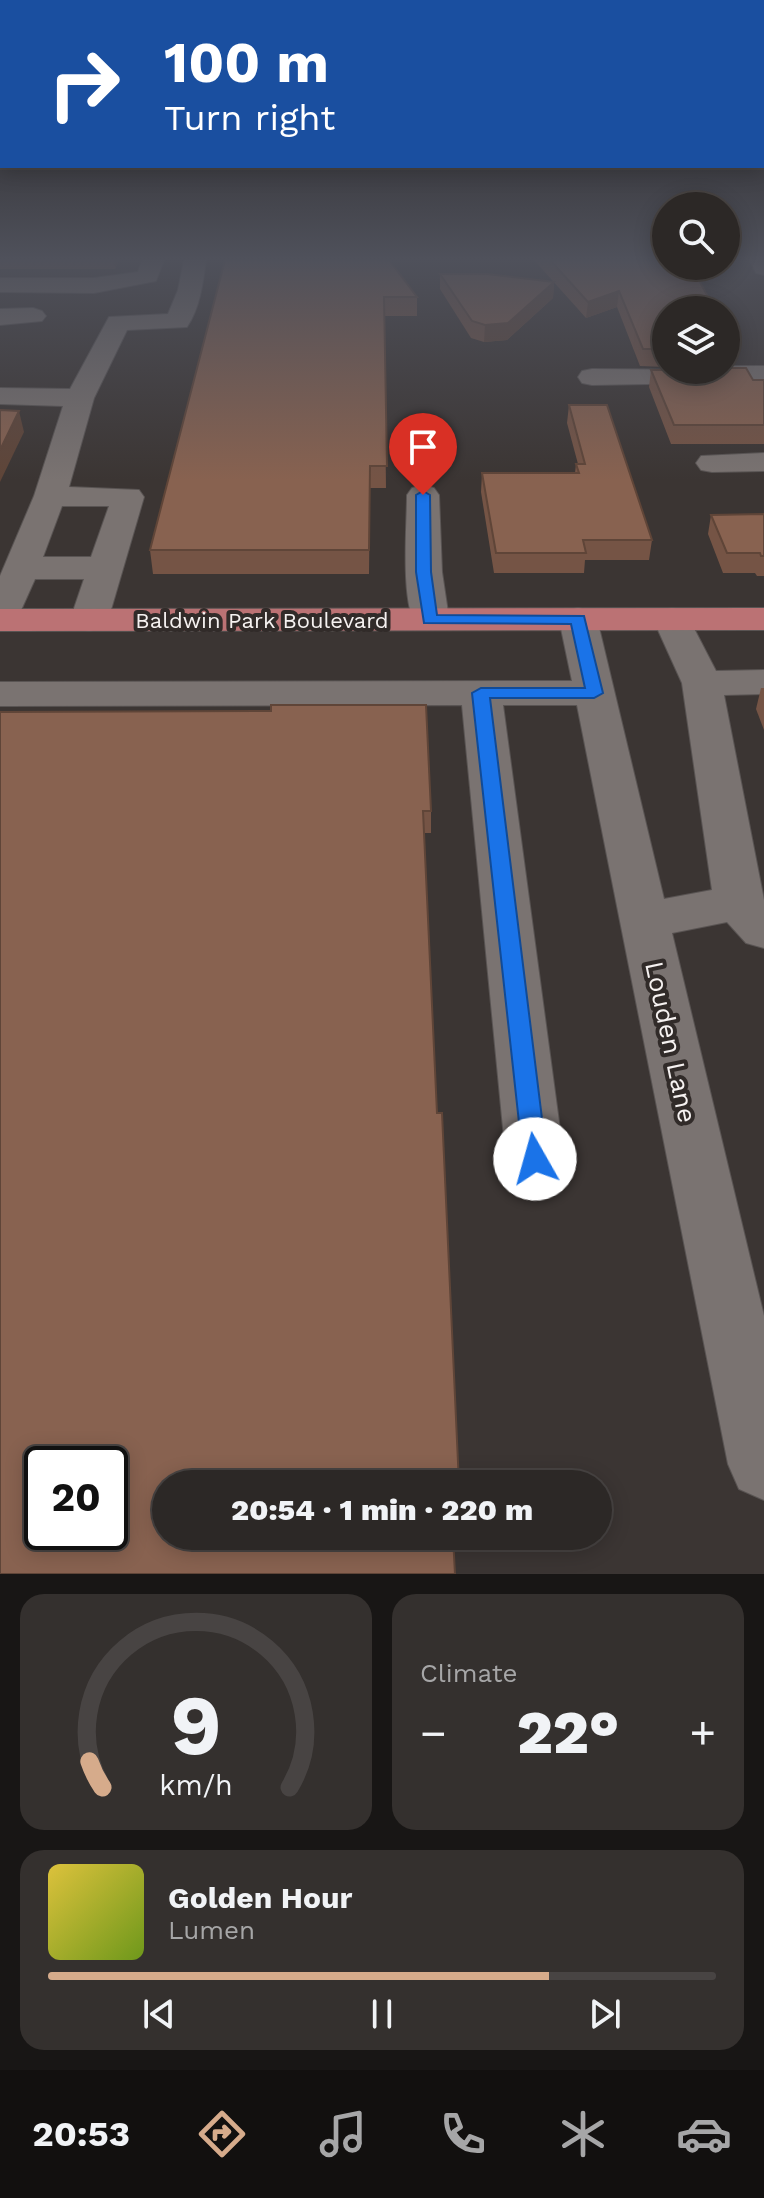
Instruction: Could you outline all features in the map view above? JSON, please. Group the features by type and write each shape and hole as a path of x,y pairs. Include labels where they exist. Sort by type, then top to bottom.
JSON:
{"main road":[{"name":"Baldwin Park Boulevard","path":"0,620 764,619"}],"street":[{"path":"0,620 50,496 80,398 112,333"},
{"path":"592,377 764,374"},
{"path":"0,396 80,398"},
{"path":"712,463 764,462"},
{"path":"423,495 424,572 430,619"},
{"path":"50,496 128,497 89,620"},
{"path":"22,568 106,568"},
{"name":"Louden Lane","path":"578,619 764,1464"},
{"path":"644,920 751,917 702,683 672,619"},
{"path":"702,683 764,682"},
{"path":"481,693 535,1159"},
{"path":"0,694 594,693"}],"building":[{"path":"206,333 385,333 387,466 370,466 369,550 150,550"},
{"path":"637,333 652,333 652,349 643,349"},
{"path":"740,368 746,368 753,380 764,380 764,425 674,425 657,384 740,384"},
{"path":"569,405 607,405 652,540 583,540 586,553 496,553 482,473 579,473 576,464 585,464"},
{"path":"0,410 19,411 0,450"},
{"path":"764,514 764,556 760,553 727,553 711,515"},
{"path":"271,705 426,705 431,811 423,811 437,1113 442,1113 458,1470 152,1470 152,1550 454,1550 455,1574 0,1574 0,712 271,711"}],"route":[{"path":"423,495 424,572 430,619 578,619 594,693 481,693 535,1159"}]}
